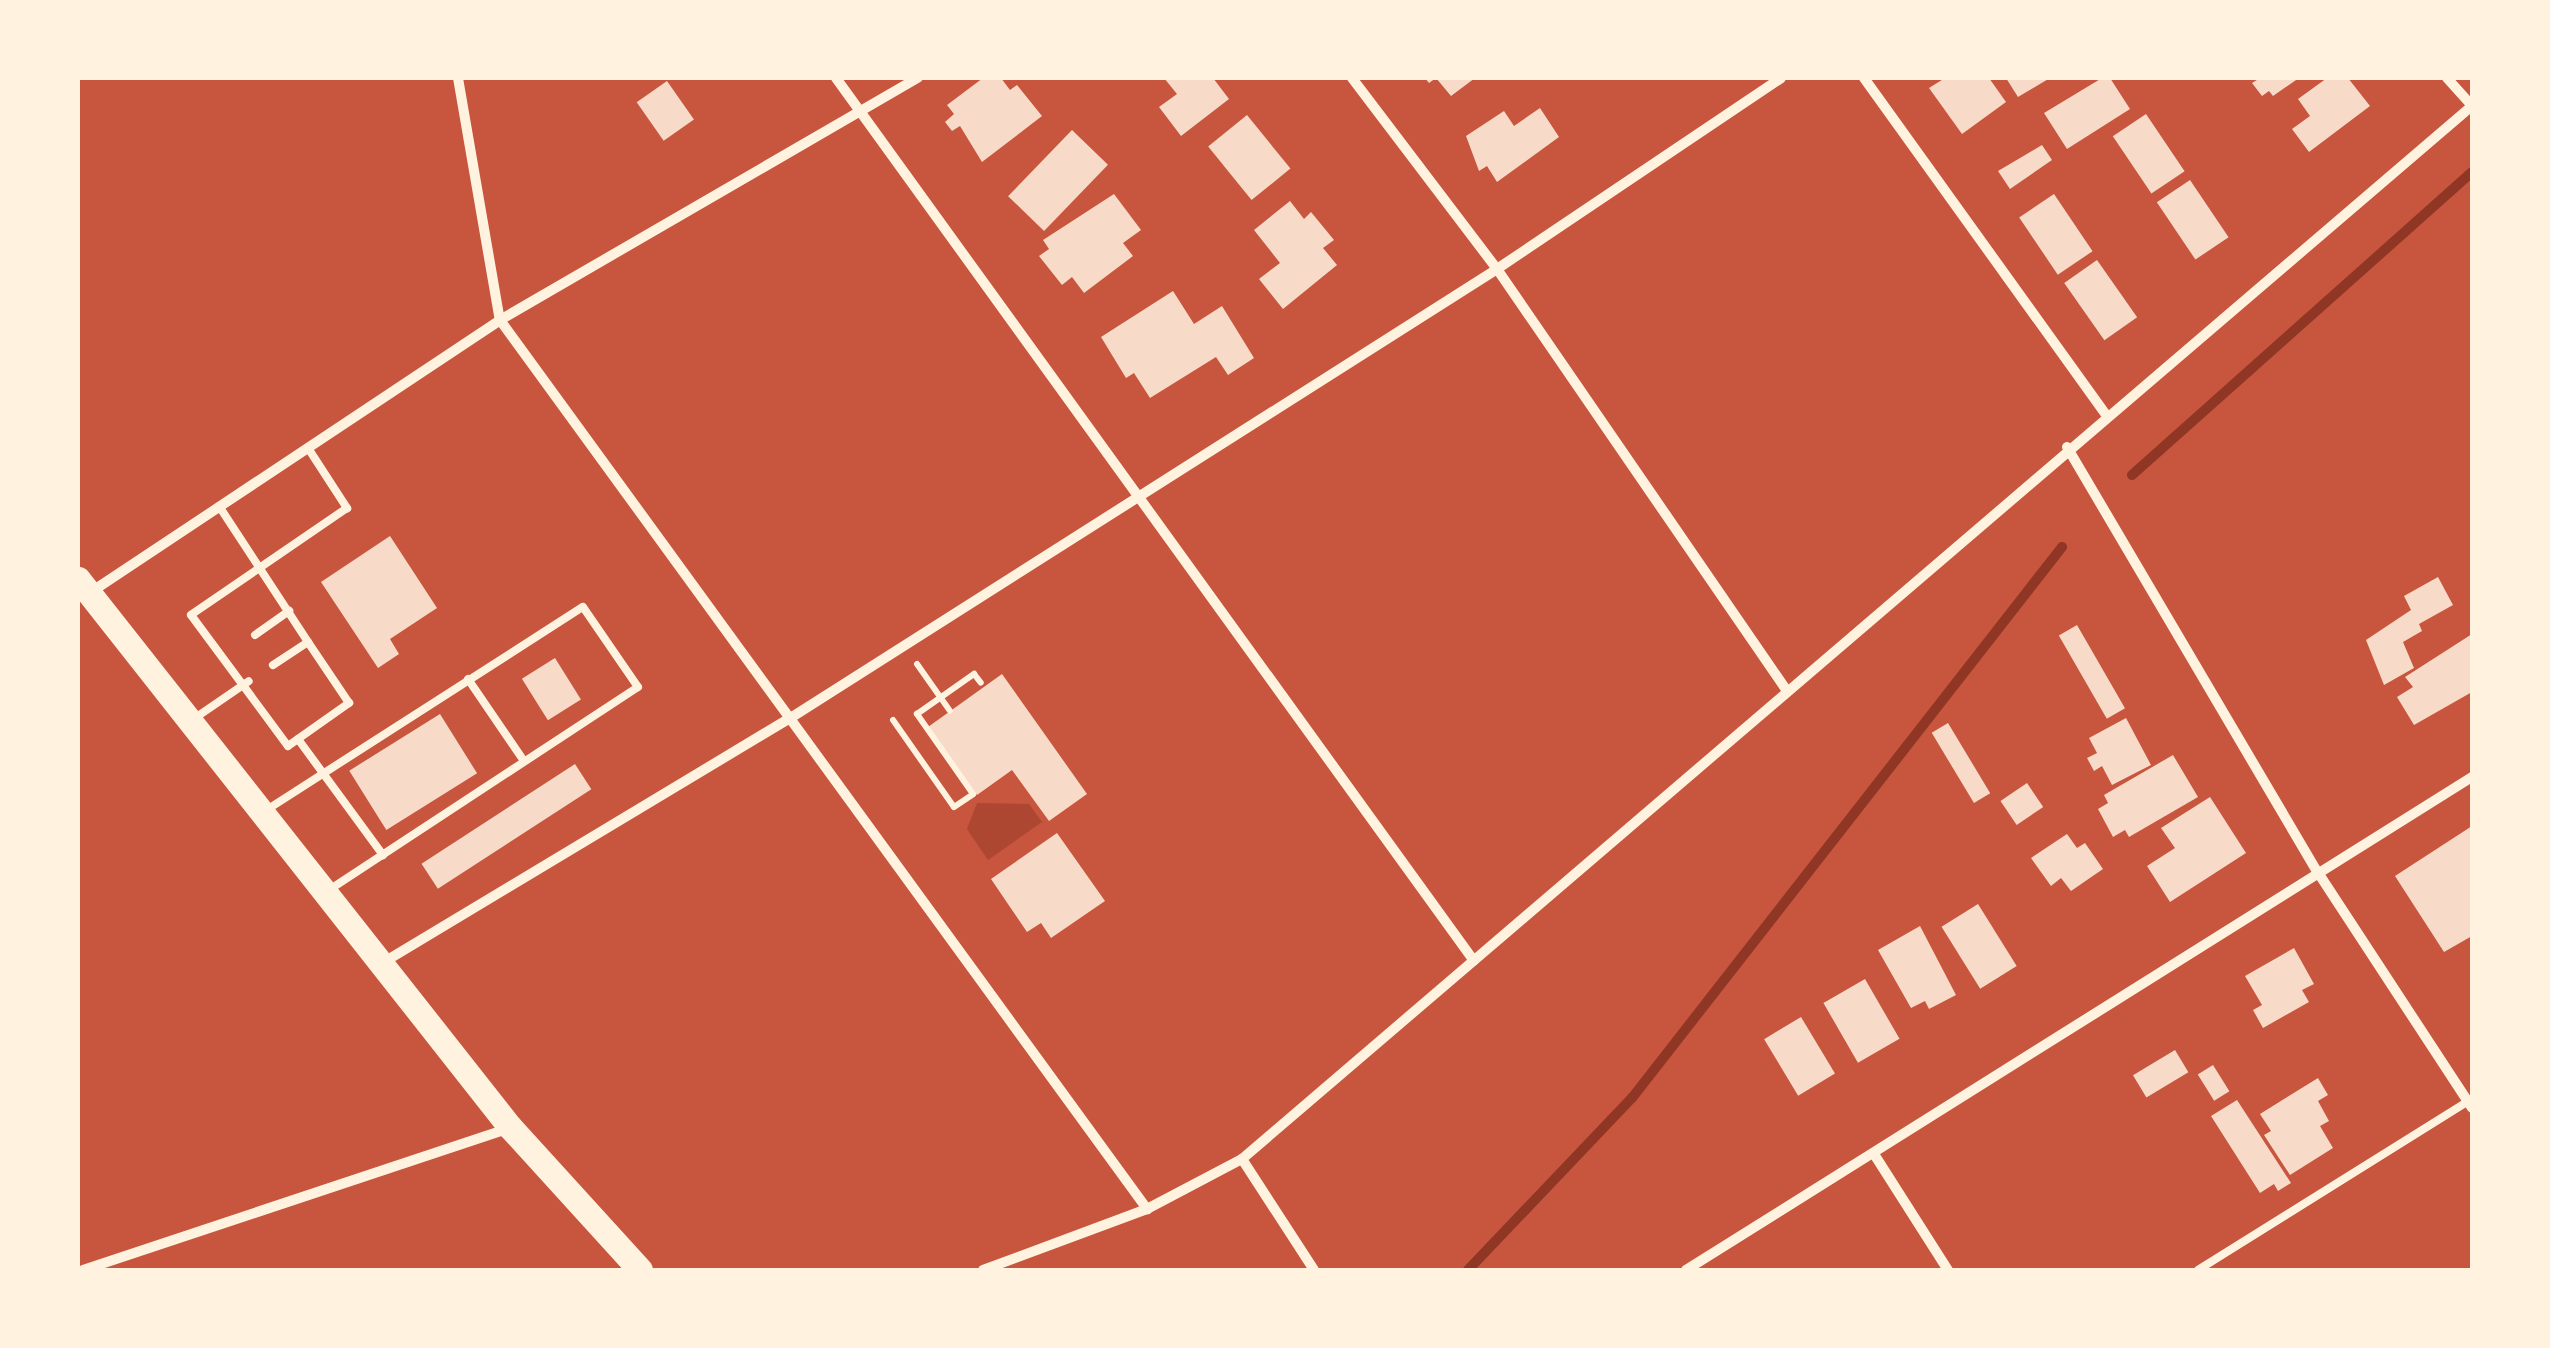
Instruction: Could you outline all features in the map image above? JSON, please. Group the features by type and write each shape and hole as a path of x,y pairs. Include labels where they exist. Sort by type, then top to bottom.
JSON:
{"main road":[{"path":"83,586 187,724 510,1127 640,1270"}],"street":[{"path":"458,78 500,320 1147,1209"},
{"path":"836,78 1474,961"},
{"path":"83,586 220,506 500,320 862,114 918,78"},
{"path":"1352,78 1497,269 1785,688"},
{"path":"380,964 792,718 1497,269 1781,78"},
{"path":"1864,78 2106,414"},
{"path":"983,1270 998,1268 1147,1209 1242,1159 1785,688 2472,106 2447,78"},
{"path":"2067,447 2318,870 2471,1103"},
{"path":"1686,1270 2318,870 2472,778"},
{"path":"84,1270 510,1127"},
{"path":"1874,1154 1948,1270"},
{"path":"1242,1159 1314,1270"}],"lane":[{"path":"220,506 261,567 308,642 349,703 288,746 226,654 191,615 261,567 347,508 308,448"},
{"path":"260,814 583,608 638,687 324,894"},
{"path":"254,635 289,612"},
{"path":"274,665 308,642"},
{"path":"468,679 524,761"},
{"path":"187,724 246,684"},
{"path":"298,739 383,855"},
{"path":"2198,1270 2471,1103"}],"path":[{"path":"917,664 950,711"},
{"path":"893,720 954,808 973,794 917,714 974,674 981,684"}],"shaded area":[{"path":"977,803 1029,804 1042,822 988,860 967,829"}],"building":[{"path":"983,78 1001,78 1010,90 1017,85 1042,116 982,162 960,126 952,131 945,122 954,114 947,105"},
{"path":"1164,78 1213,78 1229,99 1181,136 1159,107 1177,94"},
{"path":"1436,78 1475,78 1451,96"},
{"path":"1945,78 1989,78 2006,102 1962,134 1929,88"},
{"path":"2006,78 2050,78 2018,97"},
{"path":"2102,78 2110,78 2130,109 2067,149 2044,113"},
{"path":"2260,78 2299,78 2273,96 2269,91 2262,96 2252,83"},
{"path":"2327,78 2348,78 2370,106 2309,152 2292,129 2310,116 2298,99"},
{"path":"667,81 694,120 664,141 637,102"},
{"path":"1540,108 1559,137 1497,182 1487,166 1479,171 1466,136 1504,111 1514,126"},
{"path":"2146,114 2185,171 2151,194 2113,136"},
{"path":"1247,115 1290,169 1252,200 1208,146"},
{"path":"1072,130 1108,165 1044,231 1008,196"},
{"path":"2042,145 2052,160 2010,189 1998,171"},
{"path":"2190,180 2229,237 2195,260 2157,202"},
{"path":"1114,194 1141,230 1123,243 1133,256 1084,293 1072,277 1062,285 1039,256 1049,249 1043,240"},
{"path":"2054,194 2093,251 2058,275 2019,217"},
{"path":"1290,201 1304,219 1311,212 1334,240 1323,248 1337,265 1283,309 1259,279 1280,263 1254,230"},
{"path":"2097,260 2137,317 2104,340 2064,283"},
{"path":"1173,291 1194,324 1222,306 1254,358 1228,375 1216,357 1150,398 1134,373 1126,378 1101,337"},
{"path":"390,536 437,608 390,639 399,654 378,668 321,582"},
{"path":"2438,577 2453,605 2419,624 2422,631 2403,642 2414,668 2384,685 2366,640 2411,610 2404,596"},
{"path":"2077,625 2125,708 2107,719 2059,636"},
{"path":"2472,634 2472,692 2414,725 2397,697 2413,687 2405,677"},
{"path":"555,658 581,700 548,720 522,679"},
{"path":"1002,674 1087,794 1049,821 1012,770 977,795 928,727"},
{"path":"440,714 477,773 386,830 349,771"},
{"path":"2126,718 2151,765 2112,785 2102,766 2094,771 2087,758 2097,753 2089,738"},
{"path":"1948,723 1990,793 1974,803 1932,733"},
{"path":"2173,755 2198,797 2129,837 2125,830 2113,837 2098,809 2108,803 2104,795"},
{"path":"575,764 591,789 438,889 422,864"},
{"path":"2027,783 2043,807 2017,825 2000,801"},
{"path":"2210,797 2246,853 2170,902 2147,866 2175,848 2161,828"},
{"path":"2472,826 2472,936 2444,952 2395,876"},
{"path":"1057,833 1105,901 1051,938 1041,923 1027,932 991,879"},
{"path":"2067,834 2077,848 2085,843 2103,869 2071,891 2061,878 2051,886 2031,858"},
{"path":"1978,904 2017,966 1980,989 1942,927"},
{"path":"1920,926 1956,995 1929,1009 1925,1001 1911,1008 1878,950"},
{"path":"2294,948 2314,984 2302,990 2309,1002 2263,1028 2253,1010 2262,1005 2245,976"},
{"path":"1865,979 1900,1039 1858,1063 1823,1003"},
{"path":"1801,1017 1835,1074 1798,1096 1764,1039"},
{"path":"2175,1050 2188,1072 2146,1098 2133,1075"},
{"path":"2213,1065 2229,1091 2214,1101 2198,1075"},
{"path":"2318,1078 2328,1095 2318,1101 2329,1121 2320,1126 2333,1148 2290,1175 2264,1135 2271,1131 2260,1114"},
{"path":"2237,1100 2291,1183 2278,1191 2274,1184 2260,1193 2211,1116"}],"waterway":[{"path":"2132,475 2472,172"},
{"path":"1468,1270 1632,1098 2062,547"}]}
